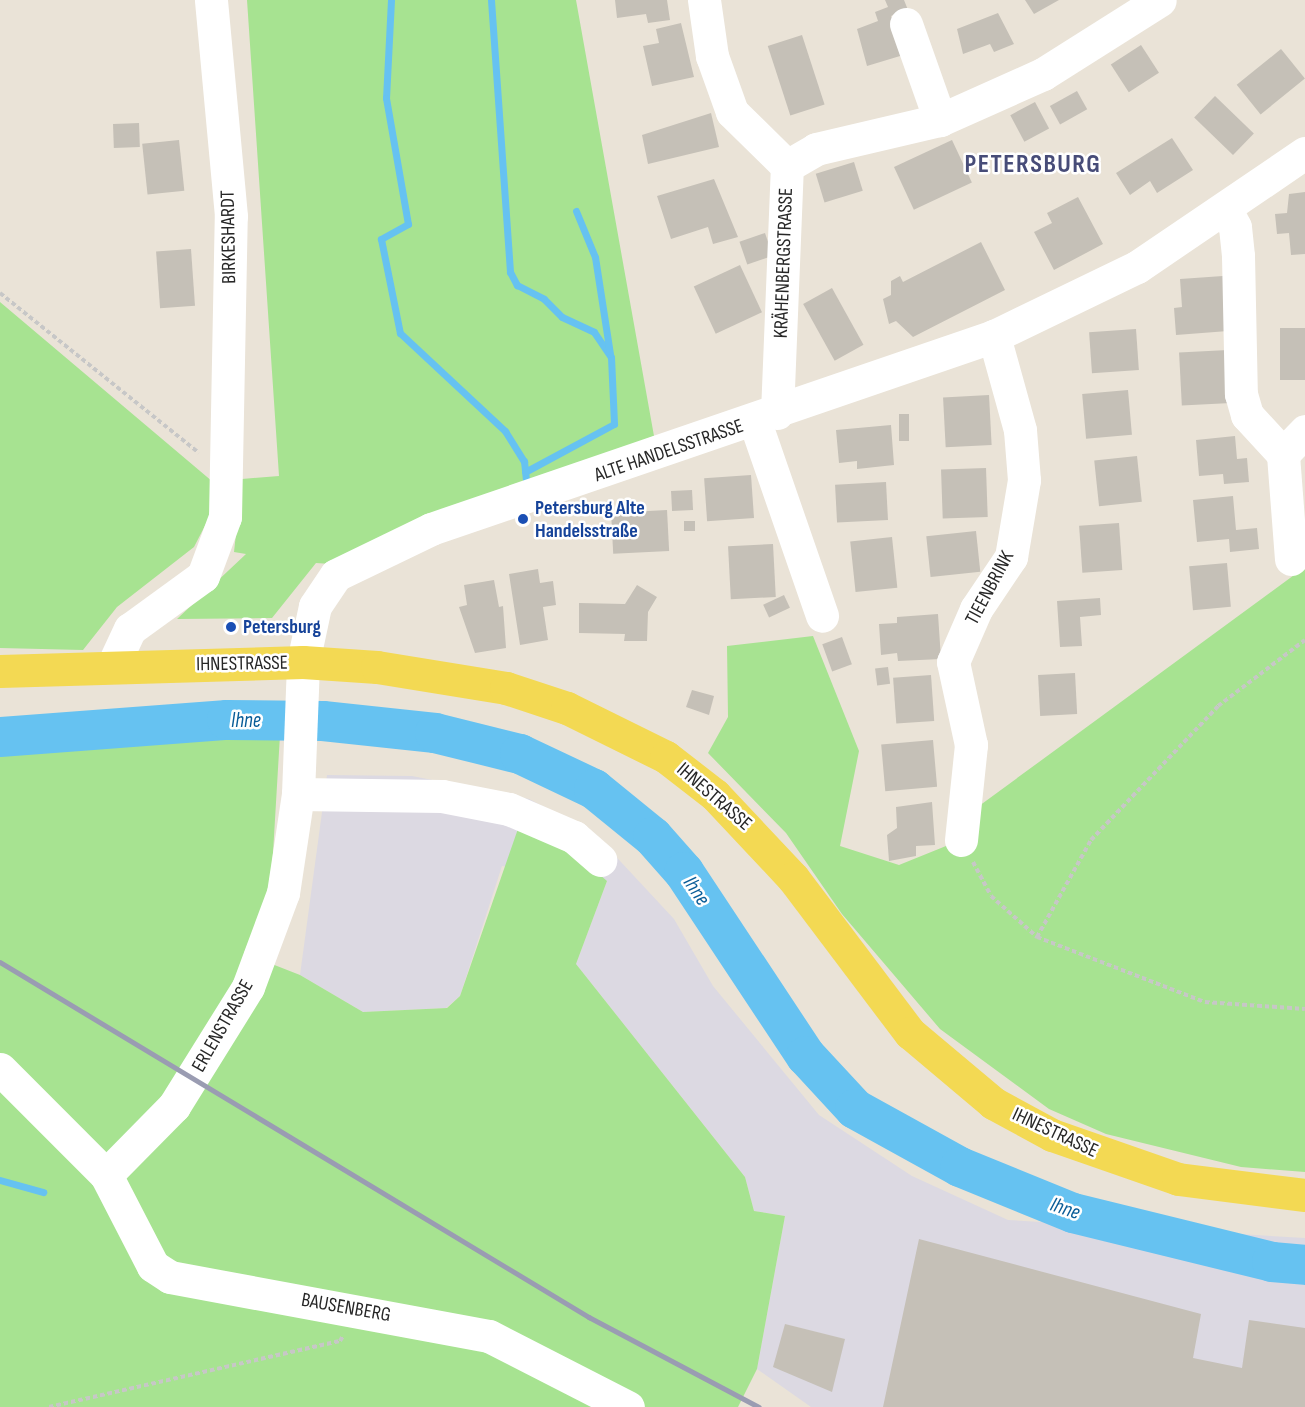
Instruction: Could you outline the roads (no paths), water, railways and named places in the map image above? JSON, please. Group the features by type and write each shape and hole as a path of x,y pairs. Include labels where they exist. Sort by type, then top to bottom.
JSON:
{"main road":[{"name":"IHNESTRASSE","path":"0,671 113,665 302,673 377,667 506,688 622,731 675,763 756,834 910,1034 993,1103 1052,1135 1178,1179 1305,1195"}],"street":[{"name":"BIRKESHARDT","path":"113,665 130,629 203,576 223,526 228,476 231,216 212,0"},
{"path":"704,0 712,56 732,112 787,166"},
{"name":"KRÄHENBERGSTRASSE","path":"766,418 787,166 816,149 940,120 1043,74 1160,0"},
{"path":"906,24 940,120"},
{"name":"ALTE HANDELSSTRASSE","path":"302,673 315,606 336,575 390,546 766,418 994,336 1137,267 1226,210 1305,153"},
{"path":"1226,210 1235,227 1238,256 1240,394 1247,415 1294,442 1291,559"},
{"name":"TIEENBRINK","path":"961,840 971,745 953,662 976,609 1011,557 1024,480 1020,430 994,336"},
{"name":"ALTE HANDELSSTRASSE","path":"766,418 822,616"},
{"name":"ERLENSTRASSE","path":"106,1175 174,1106 213,1047 248,987 283,893 298,794 302,673"},
{"path":"298,794 442,796 509,809 573,837 600,860"},
{"path":"0,1069 106,1175"},
{"name":"BAUSENBERG","path":"106,1175 153,1266 170,1277 356,1308 489,1336 628,1407"}],"waterway":[{"path":"391,0 386,98 408,224 381,239 400,333 505,431 524,461 526,479"},
{"path":"491,0 510,272 517,285 544,299 562,317 594,332 611,357 614,424 525,472"},
{"path":"576,211 595,257 610,354"},
{"name":"Ihne","path":"0,737 227,720 323,721 435,733 520,754 594,789 653,837 684,872 806,1056 855,1109 960,1167 1073,1213 1272,1262 1305,1265"},
{"path":"0,1180 43,1192"}],"railway":[{"path":"0,962 589,1317 759,1407"}],"place":[{"name":"Petersburg Alte Handelsstraße","path":"523,519"},
{"name":"Petersburg","path":"231,627"}],"district":[{"name":"PETERSBURG","path":"1033,165"}]}
